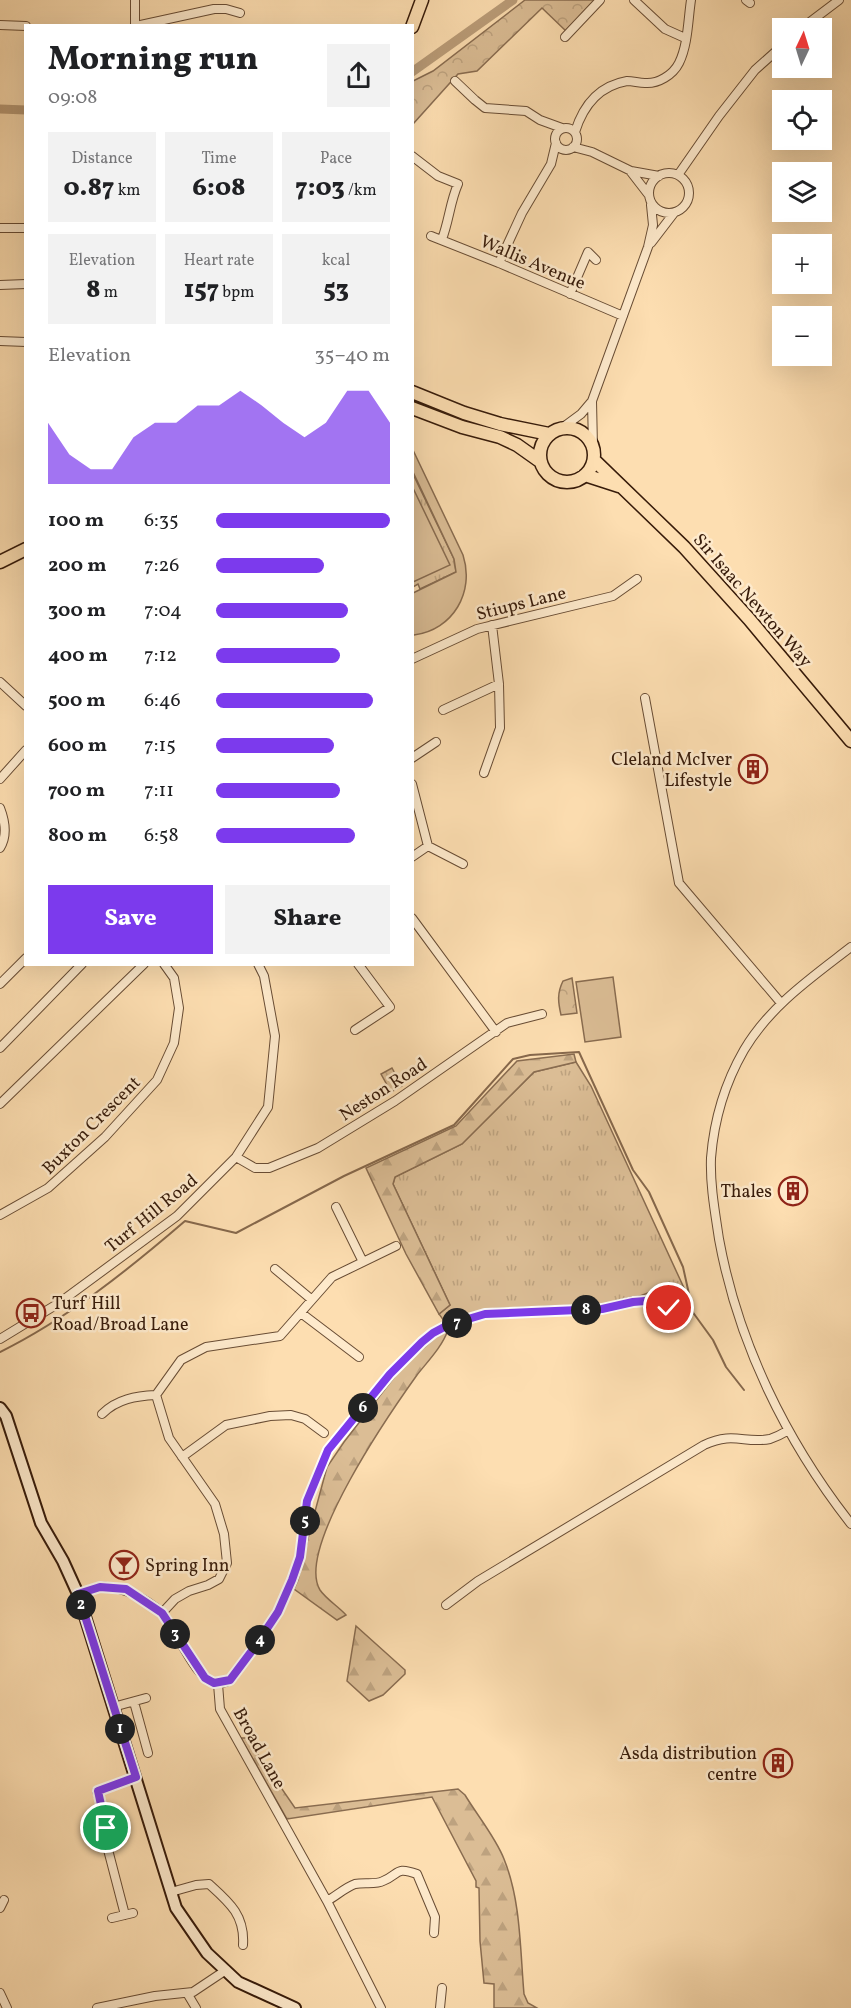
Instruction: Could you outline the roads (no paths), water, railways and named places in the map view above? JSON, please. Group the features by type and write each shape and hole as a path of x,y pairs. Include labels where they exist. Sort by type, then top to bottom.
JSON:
{"main road":[{"path":"413,24 422,0"},
{"path":"414,393 464,414 549,434"},
{"path":"414,409 462,427 500,437 517,445 541,462"},
{"path":"562,428 577,429 584,434 593,447 594,460 585,475 577,480 559,481 545,470 541,462 541,447 549,434 562,428"},
{"name":"Sir Isaac Newton Way","path":"594,460 749,619 851,741"},
{"name":"Sir Isaac Newton Way","path":"585,475 623,488"},
{"path":"0,562 24,550"},
{"path":"0,1408 6,1416 41,1523 78,1594 177,1908 207,1953 238,1982 295,2008"}],"street":[{"path":"135,0 136,24"},
{"path":"565,37 600,0"},
{"path":"634,0 665,29 685,38"},
{"path":"551,164 557,132 579,117 592,96 608,87 628,81 648,84 665,79 678,65 691,0"},
{"path":"815,18 838,0"},
{"path":"145,24 214,9 226,9 240,13"},
{"path":"0,25 24,26"},
{"path":"678,176 719,116 755,70 772,55"},
{"path":"455,81 485,108 526,111 540,120 564,128 576,135 592,152"},
{"path":"499,262 522,213 551,164 570,148 576,135 579,117"},
{"path":"540,120 559,148 592,152 630,171 649,176 668,173 678,176 686,183 689,197 684,208 674,213 648,247"},
{"path":"414,158 438,176 458,184 452,198 442,239"},
{"path":"562,428 581,414 592,401 648,247 653,225 651,205 648,195 630,171"},
{"path":"648,195 651,183 659,176"},
{"path":"651,205 663,213 674,213"},
{"path":"0,228 24,228"},
{"name":"Wallis Avenue","path":"431,236 499,262 623,316"},
{"path":"570,294 588,252 596,260"},
{"path":"0,285 24,285"},
{"path":"0,341 24,342"},
{"path":"592,401 593,447"},
{"name":"Stiups Lane","path":"414,658 477,629 612,596 637,579"},
{"path":"484,773 500,728 499,684 492,625"},
{"path":"0,682 24,704"},
{"path":"443,710 499,684"},
{"path":"645,698 679,882 781,1003"},
{"path":"414,757 436,742"},
{"path":"0,779 24,752"},
{"path":"414,792 428,846 462,864"},
{"path":"0,808 6,824 3,844 0,848"},
{"path":"414,856 428,846"},
{"path":"414,921 496,1032"},
{"path":"851,947 781,1003 750,1040 728,1082 716,1125 711,1171 720,1244 734,1299 754,1358 787,1431 851,1524"},
{"path":"0,984 24,960"},
{"path":"0,1048 80,966"},
{"path":"0,1104 142,966"},
{"name":"Buxton Crescent","path":"0,1215 48,1188 105,1137 157,1080 174,1043 179,1008 174,978 165,966"},
{"name":"Turf Hill Road","path":"0,1339 59,1303 177,1216 236,1157 268,1107 275,1036 264,976 259,966"},
{"path":"355,1030 390,1007 359,966"},
{"name":"Neston Road","path":"236,1157 255,1168 269,1168 318,1148 394,1101 507,1023 542,1014"},
{"path":"336,1207 363,1262"},
{"path":"156,1395 182,1360 206,1347 280,1336 332,1277 396,1246"},
{"path":"275,1269 311,1299"},
{"path":"78,1594 100,1587 126,1589 162,1613 209,1681 218,1684 226,1682 233,1677 254,1648 280,1607 300,1557 307,1501 328,1450 390,1374 427,1337 448,1325 485,1314 602,1309 633,1302 672,1299 669,1308"},
{"path":"301,1313 359,1357"},
{"path":"102,1414 108,1408 132,1396 156,1395"},
{"path":"156,1395 169,1438 215,1504 224,1534 227,1563 219,1579 189,1591 176,1599 162,1613"},
{"path":"182,1457 226,1425 270,1416 291,1415 305,1419 324,1433"},
{"path":"446,1605 478,1581 704,1445 732,1437 769,1439 787,1431"},
{"name":"Broad Lane","path":"218,1684 220,1709 327,1901 381,2008"},
{"path":"113,1707 146,1698"},
{"path":"134,1702 148,1753"},
{"path":"112,1918 129,1914 106,1842 103,1810 98,1791 136,1777"},
{"path":"327,1901 354,1885 382,1882 397,1871 408,1871 417,1874 428,1896 435,1917 434,1933"},
{"path":"171,1892 209,1884 236,1910 244,1931 243,1945"},
{"path":"97,2008 193,1992 226,1970"},
{"path":"440,2008 442,1988"},
{"path":"0,1993 6,2008"},
{"path":"188,1993 196,2008"}],"waterway":[{"path":"414,71 513,0"},
{"path":"0,109 24,110"},
{"path":"0,1352 73,1309 141,1258 185,1221 236,1233 344,1176 454,1125 513,1059 530,1055 579,1052 633,1170 649,1192 683,1267 689,1294"},
{"path":"689,1307 713,1340 726,1367 744,1390"}],"place":[{"name":"Cleland McIver Lifestyle","path":"753,769"},
{"name":"Thales","path":"793,1191"},
{"name":"Turf Hill Road/Broad Lane","path":"31,1313"},
{"name":"Spring Inn","path":"124,1565"},
{"name":"Asda distribution centre","path":"778,1763"}]}
